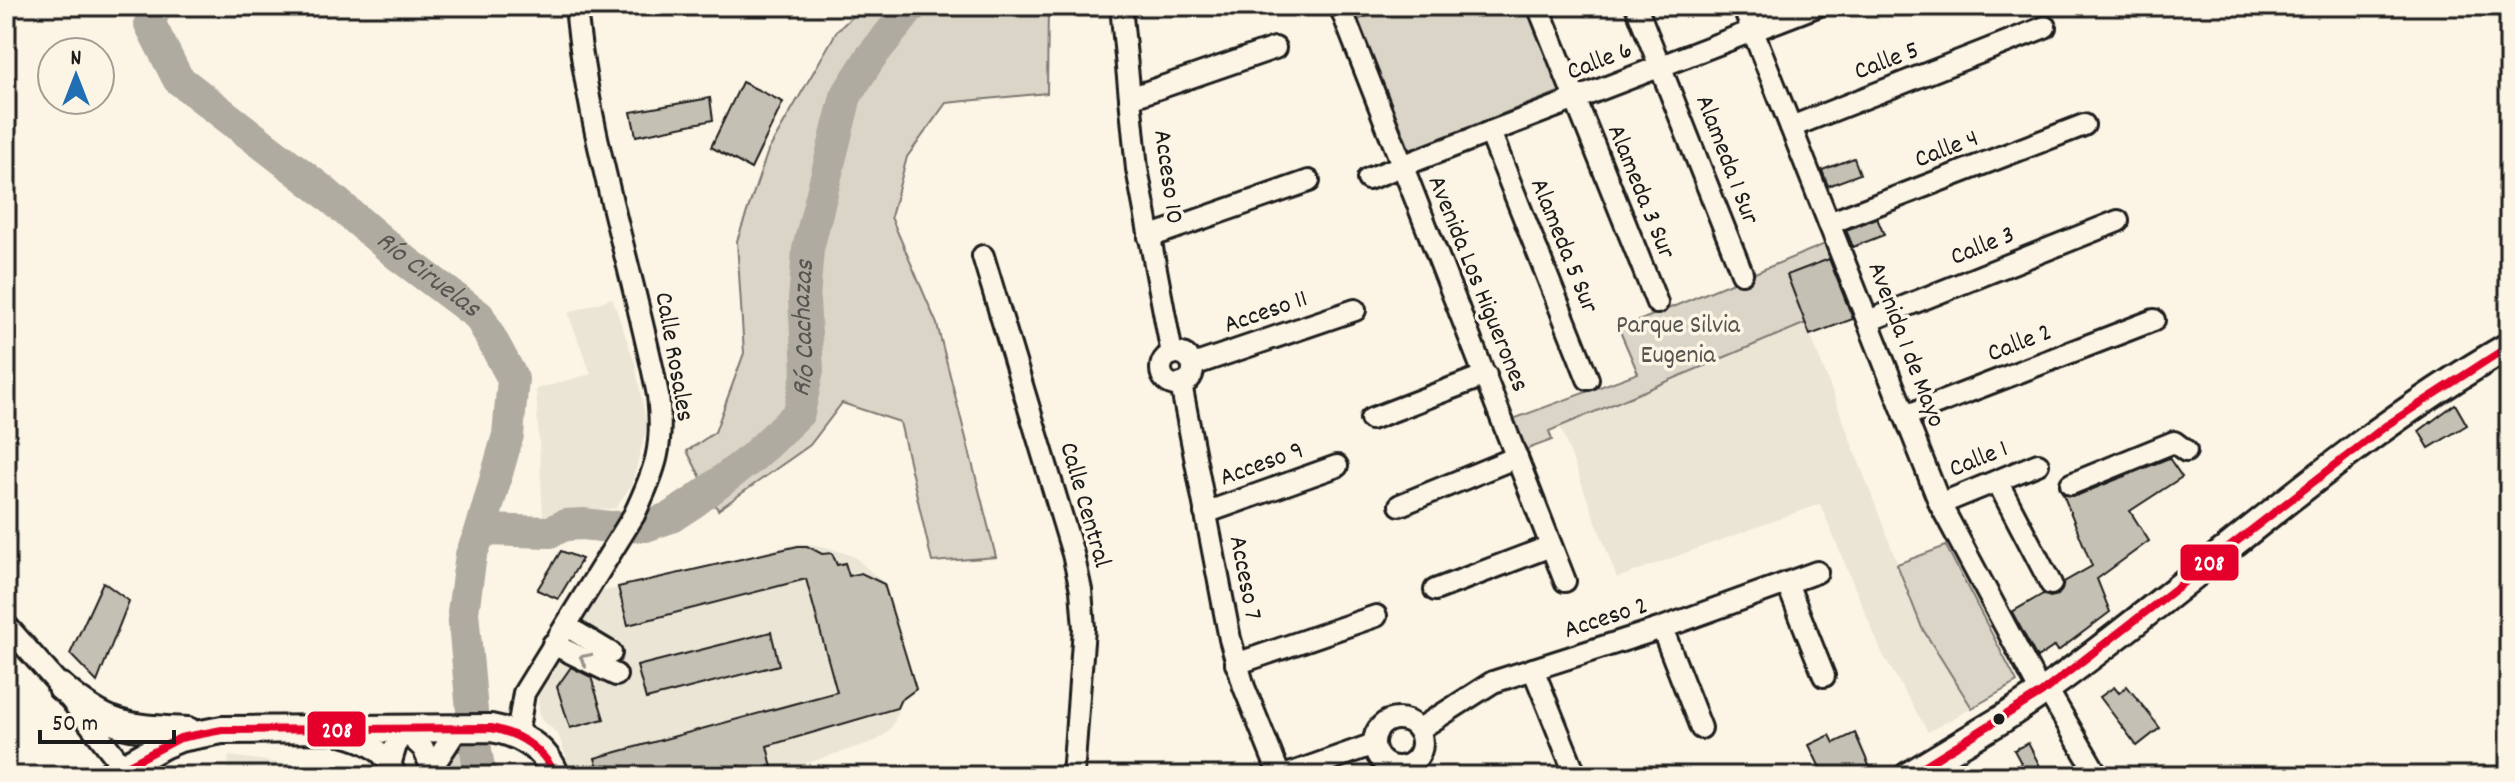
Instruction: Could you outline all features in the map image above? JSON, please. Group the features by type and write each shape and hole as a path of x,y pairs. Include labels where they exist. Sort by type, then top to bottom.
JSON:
{"main road":[{"path":"1908,776 2044,691 2346,455 2429,395 2509,346"},
{"path":"61,687 83,706 117,724 203,732 401,728 504,732 542,752 556,776"},
{"path":"116,772 163,745 203,732"}],"street":[{"name":"Calle Rosales","path":"504,732 553,644 634,515 658,458 661,424 658,395 591,110 576,6"},
{"name":"Acceso 10","path":"1121,6 1137,169 1172,354"},
{"name":"Alameda 3 Sur","path":"1538,6 1657,303"},
{"name":"Alameda 1 Sur","path":"1636,6 1742,273"},
{"name":"Avenida 1 de Mayo","path":"1743,6 1940,504 2044,691 2098,776"},
{"name":"Calle 6","path":"1368,179 1817,6"},
{"name":"Avenida Los Higuerones","path":"1347,8 1401,166 1565,581"},
{"name":"Calle 5","path":"1791,127 2045,27"},
{"path":"1130,98 1275,48"},
{"name":"Calle 4","path":"1829,223 2084,125"},
{"name":"Alameda 5 Sur","path":"1490,132 1588,379"},
{"path":"1149,237 1309,181"},
{"name":"Calle 3","path":"1868,321 2118,221"},
{"name":"Calle Central","path":"983,256 1073,554 1081,590 1084,628 1073,776"},
{"name":"Acceso 11","path":"1193,365 1355,310"},
{"name":"Calle 2","path":"1905,416 2154,320"},
{"path":"1172,354 1182,354 1193,365 1192,375 1181,384 1172,384 1162,373 1164,359 1172,354"},
{"path":"1371,419 1486,375"},
{"name":"Acceso 7","path":"1181,384 1236,664 1282,776"},
{"path":"2071,484 2174,442 2186,451"},
{"path":"1400,505 1517,457"},
{"name":"Calle 1","path":"1940,504 2038,464"},
{"name":"Acceso 9","path":"1205,513 1337,466"},
{"path":"1997,481 2051,584"},
{"path":"1435,590 1551,546"},
{"name":"Acceso 2","path":"1418,730 1493,682 1662,628 1817,572"},
{"path":"1787,583 1824,676"},
{"path":"1236,664 1376,616"},
{"path":"6,625 61,687 116,772"},
{"path":"566,626 611,653"},
{"path":"1662,628 1701,728"},
{"path":"553,644 616,675"},
{"path":"1533,669 1576,776"},
{"path":"1391,720 1406,720 1418,730 1422,743 1411,770 1386,763 1376,752 1374,744 1378,729 1391,720"},
{"path":"393,769 401,728"},
{"path":"401,728 423,748 434,775"},
{"path":"434,775 437,760 461,728"},
{"path":"317,729 372,745 393,769"},
{"path":"1282,776 1374,744"}],"shaded area":[{"path":"612,298 635,363 647,427 632,484 616,508 543,516 536,389 591,374 568,313"},
{"path":"1806,323 1922,628 1972,708 1928,732 1882,653 1820,504 1617,578 1560,426"},
{"path":"800,543 827,547 855,557 884,584 916,689 900,701 889,731 878,740 768,776 573,776 558,734 540,718 537,689 601,592"},
{"path":"229,756 281,763 279,776 227,776"}],"green space":[{"path":"863,6 1048,6 1047,93 946,103 907,157 891,217 937,324 996,557 932,562 900,422 842,403 810,445 718,510 687,451 715,432 744,353 737,241 768,151 837,31"},
{"path":"1392,6 1529,6 1561,91 1410,150 1358,20"},
{"name":"Parque Silvia Eugenia","path":"1825,244 1830,259 1787,275 1806,323 1549,431 1552,440 1525,450 1513,419 1638,373 1619,329"},
{"path":"1946,546 2017,682 1972,708 1922,628 1897,564"},
{"path":"473,749 479,776 447,776 448,752"}],"building":[{"path":"742,82 783,102 751,169 711,147"},
{"path":"710,98 713,120 636,136 631,112"},
{"path":"1854,158 1860,174 1828,186 1822,170"},
{"path":"1877,218 1884,235 1853,247 1846,230"},
{"path":"1829,259 1853,319 1810,335 1787,275"},
{"path":"2455,404 2467,425 2429,448 2419,431"},
{"path":"2169,458 2182,477 2130,511 2149,541 2097,579 2110,612 2058,651 2055,646 2037,658 2012,612 2043,594 2050,597 2058,595 2064,582 2092,566 2063,494 2076,496"},
{"path":"807,546 822,554 832,553 837,565 845,563 849,576 861,573 884,584 916,689 900,701 897,708 767,746 772,767 742,776 739,766 704,776 600,776 595,758 837,692 806,579 628,625 618,587"},
{"path":"561,551 582,559 558,599 537,590"},
{"path":"103,582 129,601 97,682 70,654"},
{"path":"771,632 779,665 646,699 637,666"},
{"path":"571,667 591,677 604,719 570,728 557,687"},
{"path":"2127,686 2160,728 2137,746 2100,697 2114,687 2119,693"},
{"path":"1855,733 1871,770 1858,776 1824,776 1809,745 1830,735 1834,743"},
{"path":"2028,743 2045,776 2028,776 2014,750"}],"waterway":[{"name":"Río Ciruelas","path":"155,6 150,24 178,79 479,316 513,379 508,435 471,555 463,612 475,744 483,776"},
{"name":"Río Cachazas","path":"481,530 550,532 565,525 646,526 671,517 753,457 799,413 808,370 804,300 808,249 846,96 870,58 912,6"},
{"path":"2502,776 2509,768"}],"transit line":[{"name":"208","path":"1908,776 2041,693 2387,425 2509,346"},
{"name":"208","path":"108,776 180,738 222,730 491,728 512,734 530,744 545,758 556,776"}]}
